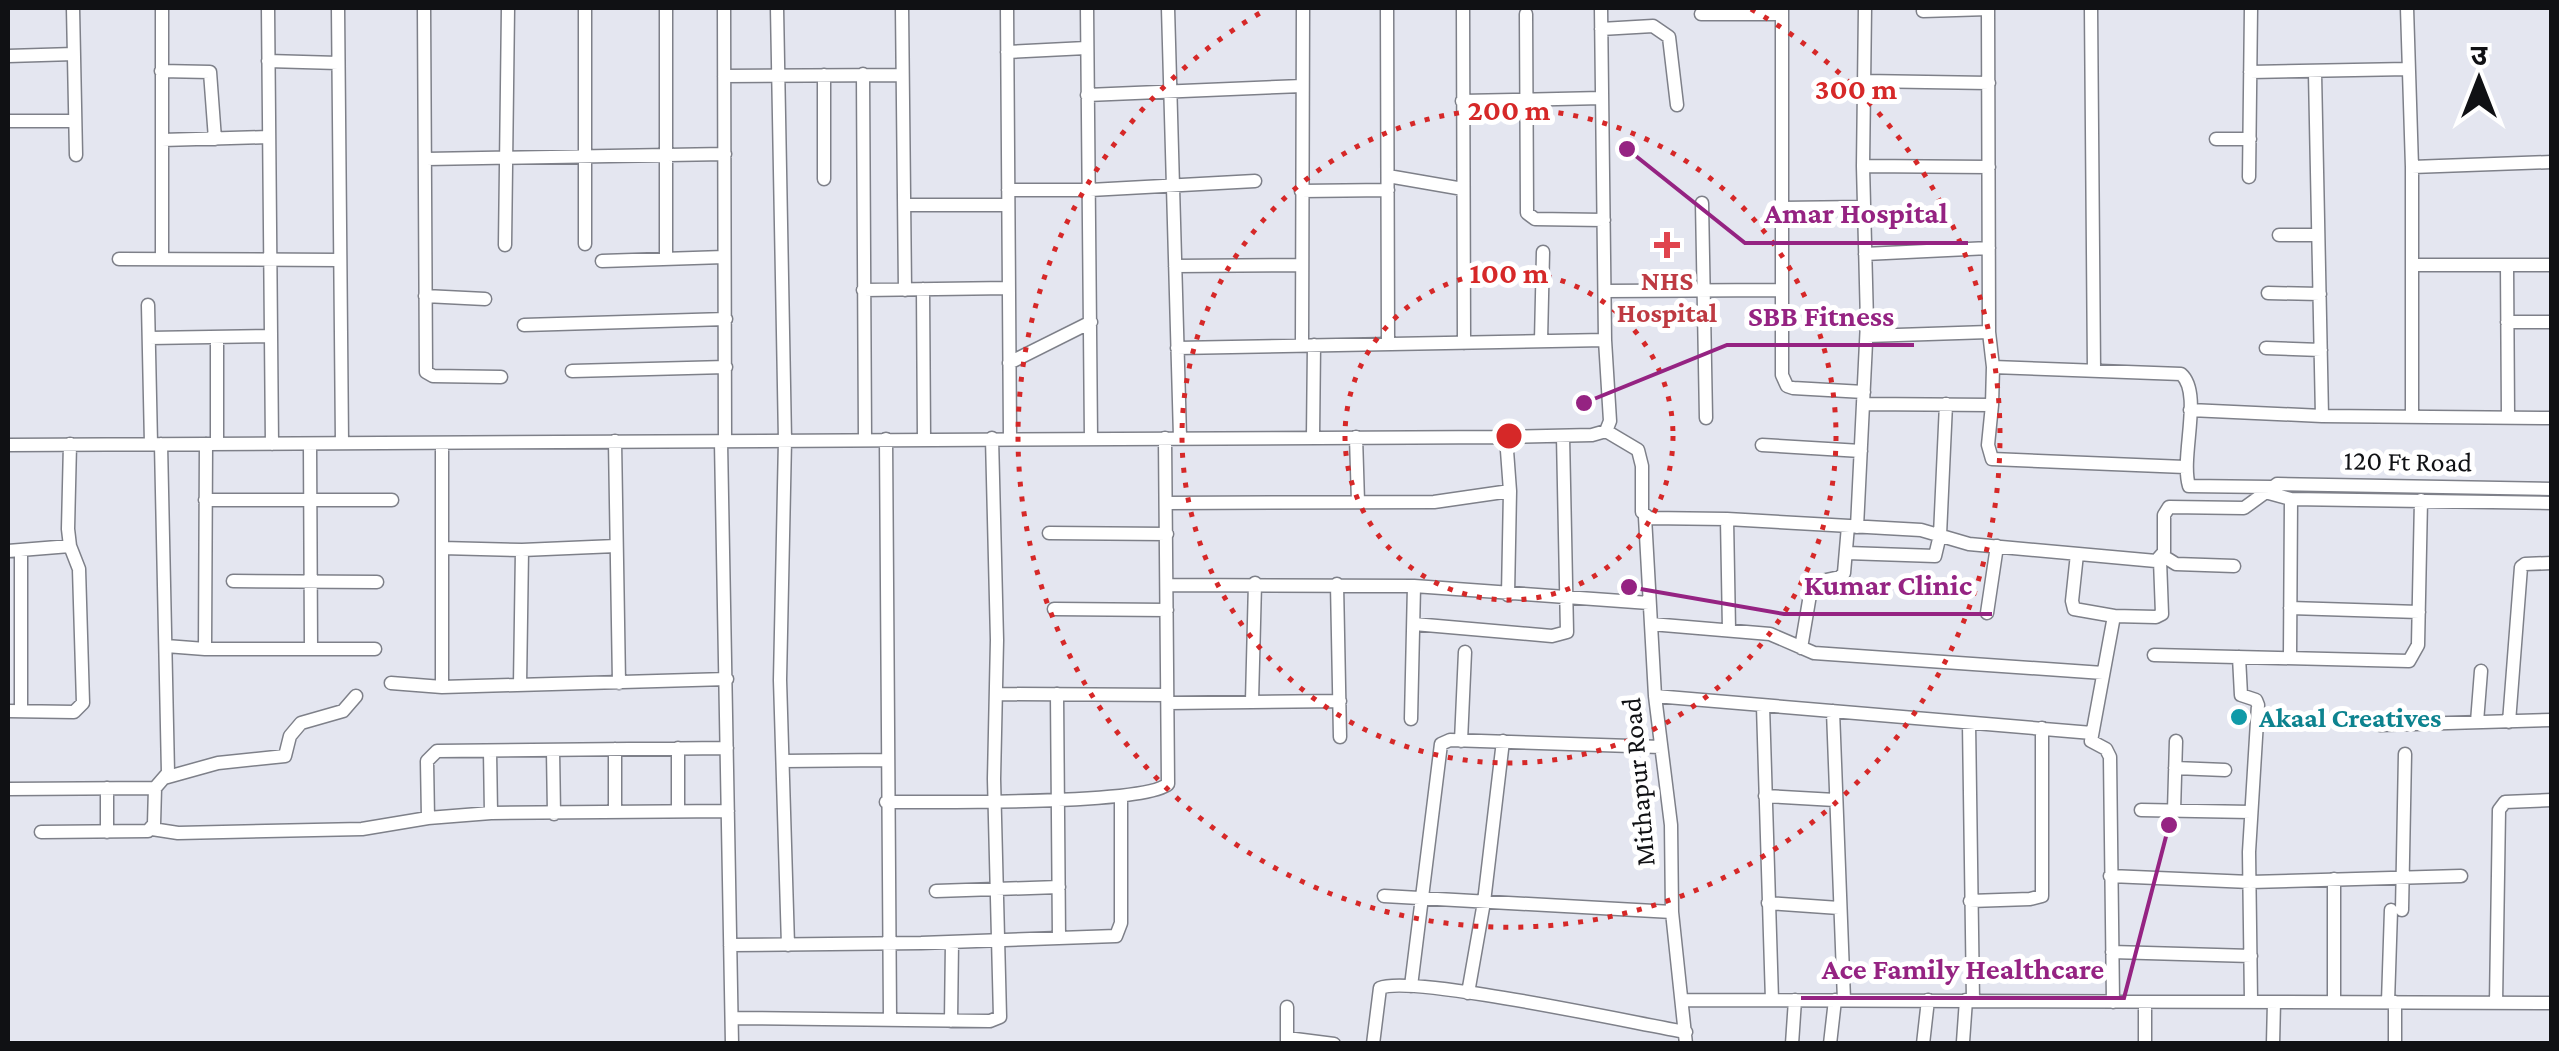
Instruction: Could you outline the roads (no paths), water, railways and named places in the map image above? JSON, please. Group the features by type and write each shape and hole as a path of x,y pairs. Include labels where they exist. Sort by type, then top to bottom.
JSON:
{"street":[{"path":"73,8 76,155"},
{"path":"162,8 162,259"},
{"path":"268,8 272,444"},
{"path":"338,8 342,444"},
{"path":"424,8 426,367 429,374 502,377"},
{"path":"505,244 508,8"},
{"path":"585,8 585,244"},
{"path":"666,8 666,258"},
{"path":"724,8 723,441 732,1044"},
{"path":"778,8 784,440 780,680 788,946"},
{"path":"902,8 904,290"},
{"path":"1007,8 1010,438"},
{"path":"1087,8 1091,438"},
{"path":"886,802 1121,796 1158,790 1168,784 1166,503 1177,348 1168,8"},
{"path":"1303,8 1301,264 1313,438"},
{"path":"1387,8 1388,344"},
{"path":"1463,8 1464,343"},
{"path":"8,445 1592,435 1606,431 1610,421 1605,340 1602,8"},
{"path":"1802,648 1812,582 1840,578 1844,573 1861,451 1867,336 1865,8"},
{"path":"1924,10 1988,8 1988,332 1993,367 1988,446 1992,459 2184,467"},
{"path":"2091,8 2094,370"},
{"path":"2250,177 2251,8"},
{"path":"2406,8 2412,167 2412,416"},
{"path":"1701,14 1782,11 1782,375 1787,386 1864,398 1992,405"},
{"path":"1526,14 1527,212 1536,219 1604,220"},
{"path":"1602,29 1653,26 1663,31 1672,50 1678,105"},
{"path":"1007,52 1086,48"},
{"path":"8,56 74,54"},
{"path":"268,62 338,63"},
{"path":"2250,72 2408,68"},
{"path":"162,72 210,72 215,138"},
{"path":"2314,72 2322,416"},
{"path":"863,74 865,440"},
{"path":"724,76 901,75"},
{"path":"824,76 824,179"},
{"path":"1864,81 1990,83"},
{"path":"1087,95 1302,86"},
{"path":"1462,101 1602,98"},
{"path":"8,121 76,121"},
{"path":"162,140 268,137"},
{"path":"2216,138 2250,138"},
{"path":"426,159 725,154"},
{"path":"2412,167 2552,162"},
{"path":"1863,166 1989,167"},
{"path":"1008,190 1255,181"},
{"path":"1301,191 1388,183 1462,189"},
{"path":"1702,203 1706,418"},
{"path":"904,205 1008,205"},
{"path":"1781,208 1864,207"},
{"path":"2279,235 2318,235"},
{"path":"1864,254 1989,248"},
{"path":"1541,341 1543,252"},
{"path":"602,261 724,257"},
{"path":"119,259 339,260"},
{"path":"1175,266 1301,264"},
{"path":"2412,265 2552,264"},
{"path":"2507,265 2508,417"},
{"path":"863,290 1009,288"},
{"path":"923,289 924,439"},
{"path":"1605,291 1782,290"},
{"path":"2268,293 2320,294"},
{"path":"425,296 485,298"},
{"path":"148,305 170,760 160,783 152,828"},
{"path":"524,325 726,319"},
{"path":"1009,363 1091,322"},
{"path":"2508,322 2552,322"},
{"path":"1867,336 1988,332"},
{"path":"148,338 270,336"},
{"path":"205,650 205,500 217,337"},
{"path":"1177,348 1605,340"},
{"path":"2266,348 2321,350"},
{"path":"572,371 726,367"},
{"path":"1993,367 2182,374 2190,387 2184,467 2189,486 2268,489 2290,499 2552,503"},
{"path":"1847,553 1931,558 1937,552 1946,404"},
{"path":"2190,410 2322,416 2552,418"},
{"name":"Mithapur Road","path":"1606,431 1638,450 1642,466 1655,696 1670,826 1672,912 1686,1038"},
{"path":"1414,624 1552,636 1566,632 1563,436"},
{"path":"1356,437 1358,502"},
{"path":"1506,437 1510,491 1508,594"},
{"path":"732,1018 990,1022 1000,1017 994,802 992,438"},
{"path":"886,439 890,1018"},
{"path":"615,441 619,684"},
{"path":"442,443 442,686"},
{"path":"70,444 70,546 80,568 84,703 74,712 14,710 14,552 70,546"},
{"path":"310,444 311,648"},
{"path":"1762,445 1861,451"},
{"name":"120 Ft Road","path":"2268,489 2277,484 2552,489"},
{"path":"2078,554 2072,605 2078,611 2156,617 2162,614 2161,558 2164,515 2169,508 2237,509 2251,504 2268,489"},
{"path":"1166,503 1450,501 1510,491"},
{"path":"2290,499 2290,657"},
{"path":"205,500 392,500"},
{"path":"2154,656 2409,661 2417,652 2420,612 2421,500"},
{"path":"1645,516 1656,520 1728,519 1921,530 1970,544 2234,566"},
{"path":"1728,519 1728,630"},
{"path":"1050,533 1167,534"},
{"path":"442,548 616,546"},
{"path":"1987,613 1996,546"},
{"path":"520,685 522,550"},
{"path":"2509,722 2520,567 2552,564"},
{"path":"233,581 377,582"},
{"path":"1252,701 1255,584"},
{"path":"1336,584 1340,737"},
{"path":"1168,585 1414,586 1649,603"},
{"path":"1411,719 1414,586"},
{"path":"2290,608 2420,612"},
{"path":"1054,610 1167,610"},
{"path":"2113,1002 2110,758 2106,750 2092,744 2092,733 2114,616"},
{"path":"1650,624 1770,634 1814,653 2103,672"},
{"path":"166,646 205,650 375,649"},
{"path":"1461,740 1465,652"},
{"path":"2239,657 2241,695 2256,700 2258,705 2251,812 2251,1002"},
{"path":"2477,722 2481,672"},
{"path":"390,683 442,686 726,680"},
{"path":"996,694 1340,702"},
{"path":"1057,694 1059,938"},
{"path":"8,789 160,783 218,763 285,756 290,736 301,722 343,711 356,696"},
{"path":"1655,696 2092,733"},
{"path":"1763,706 1772,1000"},
{"path":"1830,1044 1840,1000 1833,711"},
{"path":"2380,724 2552,720"},
{"path":"1963,1042 1969,1000 1969,723"},
{"path":"1970,900 2030,900 2042,896 2042,728"},
{"path":"1410,986 1439,750 1444,741 1662,747"},
{"path":"2174,810 2176,741"},
{"path":"1468,993 1504,742"},
{"path":"678,748 678,811"},
{"path":"428,818 428,756 437,751 727,748"},
{"path":"614,749 614,812"},
{"path":"553,750 554,814"},
{"path":"490,751 491,814"},
{"path":"2395,1044 2392,1002 2396,910 2404,877 2405,754"},
{"path":"782,761 886,760"},
{"path":"2175,768 2225,770"},
{"path":"107,832 108,788"},
{"path":"730,945 1113,937 1119,933 1121,796"},
{"path":"1765,796 1835,800"},
{"path":"2496,1003 2499,810 2501,804 2512,800 2552,800"},
{"path":"41,832 362,829 428,818 491,814 728,810"},
{"path":"2141,810 2251,812"},
{"path":"2110,876 2250,882 2461,876"},
{"path":"2334,879 2334,1002"},
{"path":"936,891 1059,887"},
{"path":"1384,896 1672,912"},
{"path":"1768,902 1838,908"},
{"path":"951,1020 952,942"},
{"path":"2112,952 2252,956"},
{"path":"1373,1044 1380,988 1394,984 1468,993 1686,1038"},
{"path":"1682,1000 2552,1003"},
{"path":"1792,1044 1795,1000"},
{"path":"1923,1044 1928,1000"},
{"path":"2145,1002 2146,1044"},
{"path":"2273,1044 2274,1002"},
{"path":"1287,1007 1287,1041 1332,1043"}],"place":[{"name":"Amar Hospital","path":"1627,149"},
{"name":"NHS Hospital","path":"1667,245"},
{"name":"SBB Fitness","path":"1584,403"},
{"name":"Kumar Clinic","path":"1629,587"},
{"name":"Akaal Creatives","path":"2239,717"},
{"name":"Ace Family Healthcare","path":"2169,825"}]}
